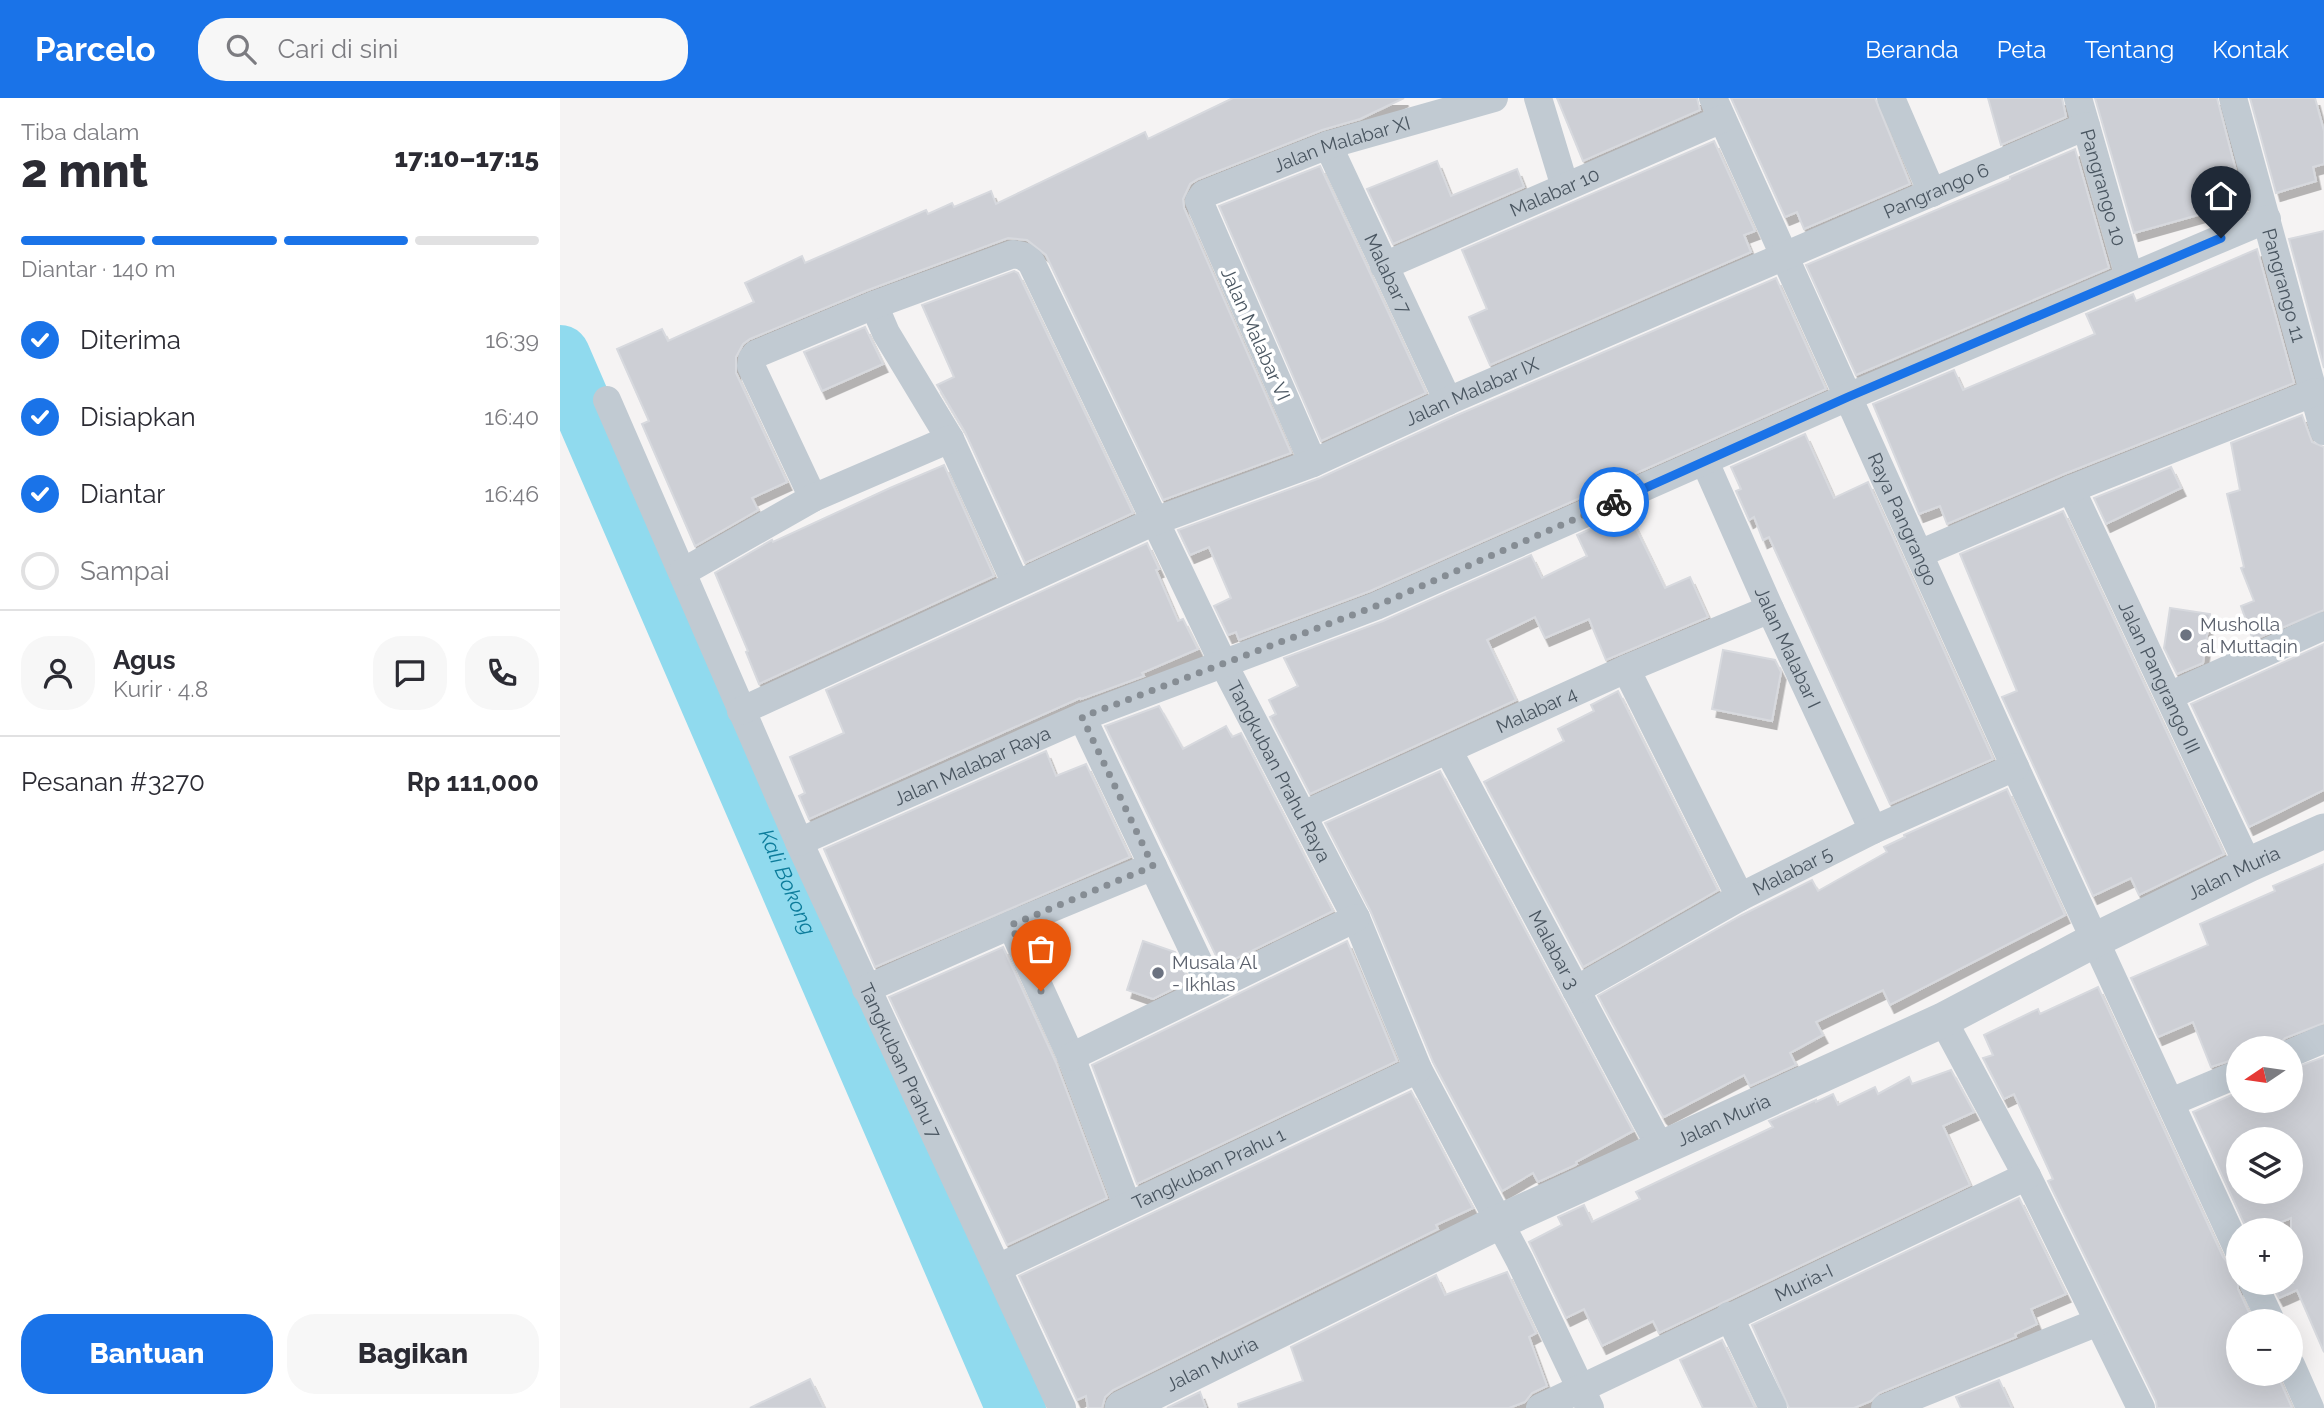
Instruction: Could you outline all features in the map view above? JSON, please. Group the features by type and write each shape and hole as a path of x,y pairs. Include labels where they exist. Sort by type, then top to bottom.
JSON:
{"street":[{"name":"Jalan Malabar XI","path":"1200,205 1199,201 1204,194 1328,145 1494,98"},
{"path":"1538,98 1565,187"},
{"path":"1891,98 1932,193"},
{"name":"Pangrango 10","path":"2078,98 2129,276"},
{"name":"Pangrango 11","path":"2233,98 2324,431"},
{"name":"Malabar 10","path":"1384,266 1565,187 1718,108"},
{"name":"Raya Pangrango","path":"1718,108 2015,767 2226,1223"},
{"name":"Pangrango 6","path":"1785,257 2086,126"},
{"name":"Malabar 7","path":"1328,145 1448,401"},
{"name":"Jalan Malabar VI","path":"1200,205 1313,463"},
{"name":"Jalan Malabar Raya","path":"799,842 1082,717 1376,606 1848,397 2267,219"},
{"name":"Tangkuban Prahu Raya","path":"874,305 1013,254 1023,256 1031,262 1224,665 1356,918 1418,1069 1499,1222 1585,1398"},
{"name":"Jalan Malabar IX","path":"741,711 1155,521 1313,463 1448,401 1785,257"},
{"path":"813,498 751,366 752,359 756,354 874,305 886,333 950,439 1016,584"},
{"path":"1919,554 2071,489 2315,392"},
{"name":"Tangkuban Prahu 7","path":"607,400 799,842 1062,1408"},
{"path":"683,572 813,498 950,439"},
{"name":"Jalan Malabar I","path":"1705,462 1873,830"},
{"name":"Jalan Pangrango III","path":"2071,489 2248,865"},
{"name":"Malabar 4","path":"1303,815 1626,669 1770,609"},
{"path":"2169,696 2324,626"},
{"path":"1626,669 1740,897"},
{"path":"1082,717 1211,988"},
{"name":"Malabar 3","path":"1448,750 1661,1149"},
{"name":"Malabar 5","path":"1576,990 1740,897 1873,830 2015,767"},
{"name":"Jalan Muria","path":"1122,1408 1499,1222 1943,1020 2095,940 2324,831"},
{"path":"866,989 1153,866"},
{"path":"1071,1057 1356,918"},
{"path":"1011,925 1071,1057 1127,1205"},
{"path":"1943,1020 2028,1176 2141,1408"},
{"path":"2303,1048 2324,1039"},
{"name":"Tangkuban Prahu 1","path":"998,1268 1418,1069"},
{"path":"2171,1102 2226,1079"},
{"name":"Muria-I","path":"1540,1408 1585,1398 1729,1316 2028,1176"},
{"path":"1729,1316 1773,1408"},
{"path":"1885,1408 1931,1400 2098,1322"},
{"path":"2300,1386 2310,1408"}],"building":[{"path":"1233,98 1404,98 1360,119 1322,130 1198,179 1190,184 1183,199 1184,208 1291,453 1163,500 1046,255 1027,240 1008,238 868,290 743,344 736,357 736,373 787,482 752,498 758,510 695,546 642,424 649,421 617,349 662,329 668,341 754,302 745,283 802,256 805,263 926,210 928,214 952,203 954,207 991,191 996,204 1145,132 1148,139"},
{"path":"1557,98 1697,98 1700,110 1583,161"},
{"path":"1731,98 1875,98 1910,184 1804,229 1797,212 1785,217"},
{"path":"1988,98 2062,98 2066,117 2001,145"},
{"path":"2095,98 2217,98 2244,202 2134,233"},
{"path":"2250,98 2315,98 2324,131 2324,164 2313,167 2316,181 2276,193"},
{"path":"1714,141 1755,231 1744,235 1751,252 1490,365 1469,317 1487,309 1462,250"},
{"path":"2075,149 2109,268 1856,375 1806,265"},
{"path":"1437,161 1451,196 1517,169 1524,187 1393,244 1367,189"},
{"path":"1320,166 1426,393 1321,441 1219,206"},
{"path":"2324,231 2324,368 2289,239"},
{"path":"2257,249 2294,383 2064,474 1947,524 1940,506 1919,514 1873,404 1954,370 1963,390 2095,334 2086,314 2133,294 2136,301"},
{"path":"1014,271 1018,273 1133,513 1025,563 965,432 937,385 954,377 922,305"},
{"path":"1776,278 1826,389 1370,591 1239,640 1236,632 1228,635 1214,606 1231,598 1209,547 1190,555 1178,530 1320,478 1455,416"},
{"path":"865,327 883,364 822,391 804,352"},
{"path":"2302,415 2312,442 2324,447 2324,610 2253,640 2241,606 2254,601 2241,568 2244,567 2227,494 2240,490 2231,443"},
{"path":"1805,434 1834,498 1868,482 1993,759 1890,804 1769,537 1763,540 1754,517 1749,520 1736,491 1741,489 1731,467"},
{"path":"944,465 994,576 759,684 715,573 772,540 773,542"},
{"path":"2171,467 2181,488 2106,524 2094,498"},
{"path":"2063,511 2224,854 2139,895 2131,878 2093,896 2002,697 2017,691 1960,554"},
{"path":"1628,512 1665,588 1690,577 1708,617 1606,660 1589,619 1545,638 1535,617 1487,640 1516,700 1310,794 1270,717 1276,714 1269,700 1298,686 1284,658 1383,621 1531,555 1542,578 1587,556 1577,535"},
{"path":"1147,543 1178,621 1183,619 1198,649 1142,673 1144,676 1080,698 809,819 799,796 805,793 790,757 844,733 826,690"},
{"name":"Musholla al Muttaqin","path":"2170,608 2210,614 2203,663 2177,674 2164,648"},
{"path":"2324,644 2324,790 2249,827 2191,704"},
{"path":"1723,650 1775,660 1781,672 1772,721 1712,709"},
{"path":"1618,691 1718,890 1583,967 1484,782 1564,741 1558,729 1594,711 1591,705"},
{"path":"1159,706 1183,749 1226,726 1232,737 1241,733 1333,911 1221,966 1105,726"},
{"path":"1046,751 1056,776 1086,764 1130,857 875,967 824,849"},
{"path":"1440,771 1633,1131 1573,1166 1538,1182 1533,1173 1502,1191 1433,1062 1371,912 1325,823"},
{"path":"2007,789 2065,915 1890,1005 1883,990 1816,1022 1823,1035 1790,1053 1796,1065 1750,1086 1744,1075 1664,1117 1662,1115 1598,996 1742,915 1812,880 1818,891 1887,852 1884,847 1905,837 1904,835"},
{"path":"2324,864 2324,1023 2290,1036 2226,1036 2226,1062 2211,1067 2193,1022 2158,1037 2131,978 2208,945 2200,924 2275,891 2273,886"},
{"name":"Musala Al - Ikhlas","path":"1143,941 1175,952 1189,981 1153,999 1127,990"},
{"path":"1347,941 1397,1061 1137,1184 1092,1065"},
{"path":"1003,947 1056,1063 1107,1198 1007,1245 889,997"},
{"path":"2098,987 2226,1260 2226,1295 2241,1295 2247,1309 2226,1309 2226,1386 2282,1386 2292,1408 2157,1408 2156,1401 2048,1181 2053,1179 2014,1094 2004,1099 1983,1058 1993,1055 1984,1035 2038,1009 2040,1014"},
{"path":"2324,1057 2324,1352 2299,1295 2303,1295 2303,1218 2242,1218 2235,1204 2303,1204 2303,1127 2226,1127 2226,1184 2193,1112 2226,1097 2226,1113 2303,1113 2303,1065"},
{"path":"1951,1070 1974,1112 1943,1126 1970,1185 1659,1333 1653,1321 1602,1346 1584,1309 1566,1318 1529,1242 1562,1225 1558,1217 1584,1205 1592,1222 1640,1199 1636,1192 1773,1127 1769,1121 1816,1100 1833,1094 1838,1105 1875,1087 1878,1094 1909,1077 1912,1084"},
{"path":"1411,1091 1473,1208 1436,1225 1438,1229 1113,1390 1105,1397 1102,1408 1088,1408 1086,1396 1077,1400 1019,1276"},
{"path":"2019,1198 2066,1294 2031,1309 2037,1324 2015,1334 2016,1337 1879,1393 1871,1401 1854,1408 1789,1408 1752,1325"},
{"path":"1507,1272 1536,1333 1529,1337 1547,1386 1532,1393 1525,1402 1509,1408 1239,1408 1238,1404 1303,1381 1291,1347 1436,1275 1445,1295"},
{"path":"1722,1340 1755,1408 1703,1408 1680,1360"},
{"path":"810,1379 824,1408 750,1408"},
{"path":"1999,1380 2012,1408 1961,1408 1956,1397"},
{"path":"1200,1392 1206,1408 1167,1408"}],"waterway":[{"name":"Kali Bokong","path":"560,355 1016,1408"}],"way so far":[{"path":"1041,991 1011,925 1153,866 1082,717 1376,606 1614,502"}],"place":[{"name":"Musholla al Muttaqin","path":"2186,635"},
{"name":"Musala Al - Ikhlas","path":"1158,973"}],"route":[{"path":"1614,502 1848,397 2221,238"}]}
